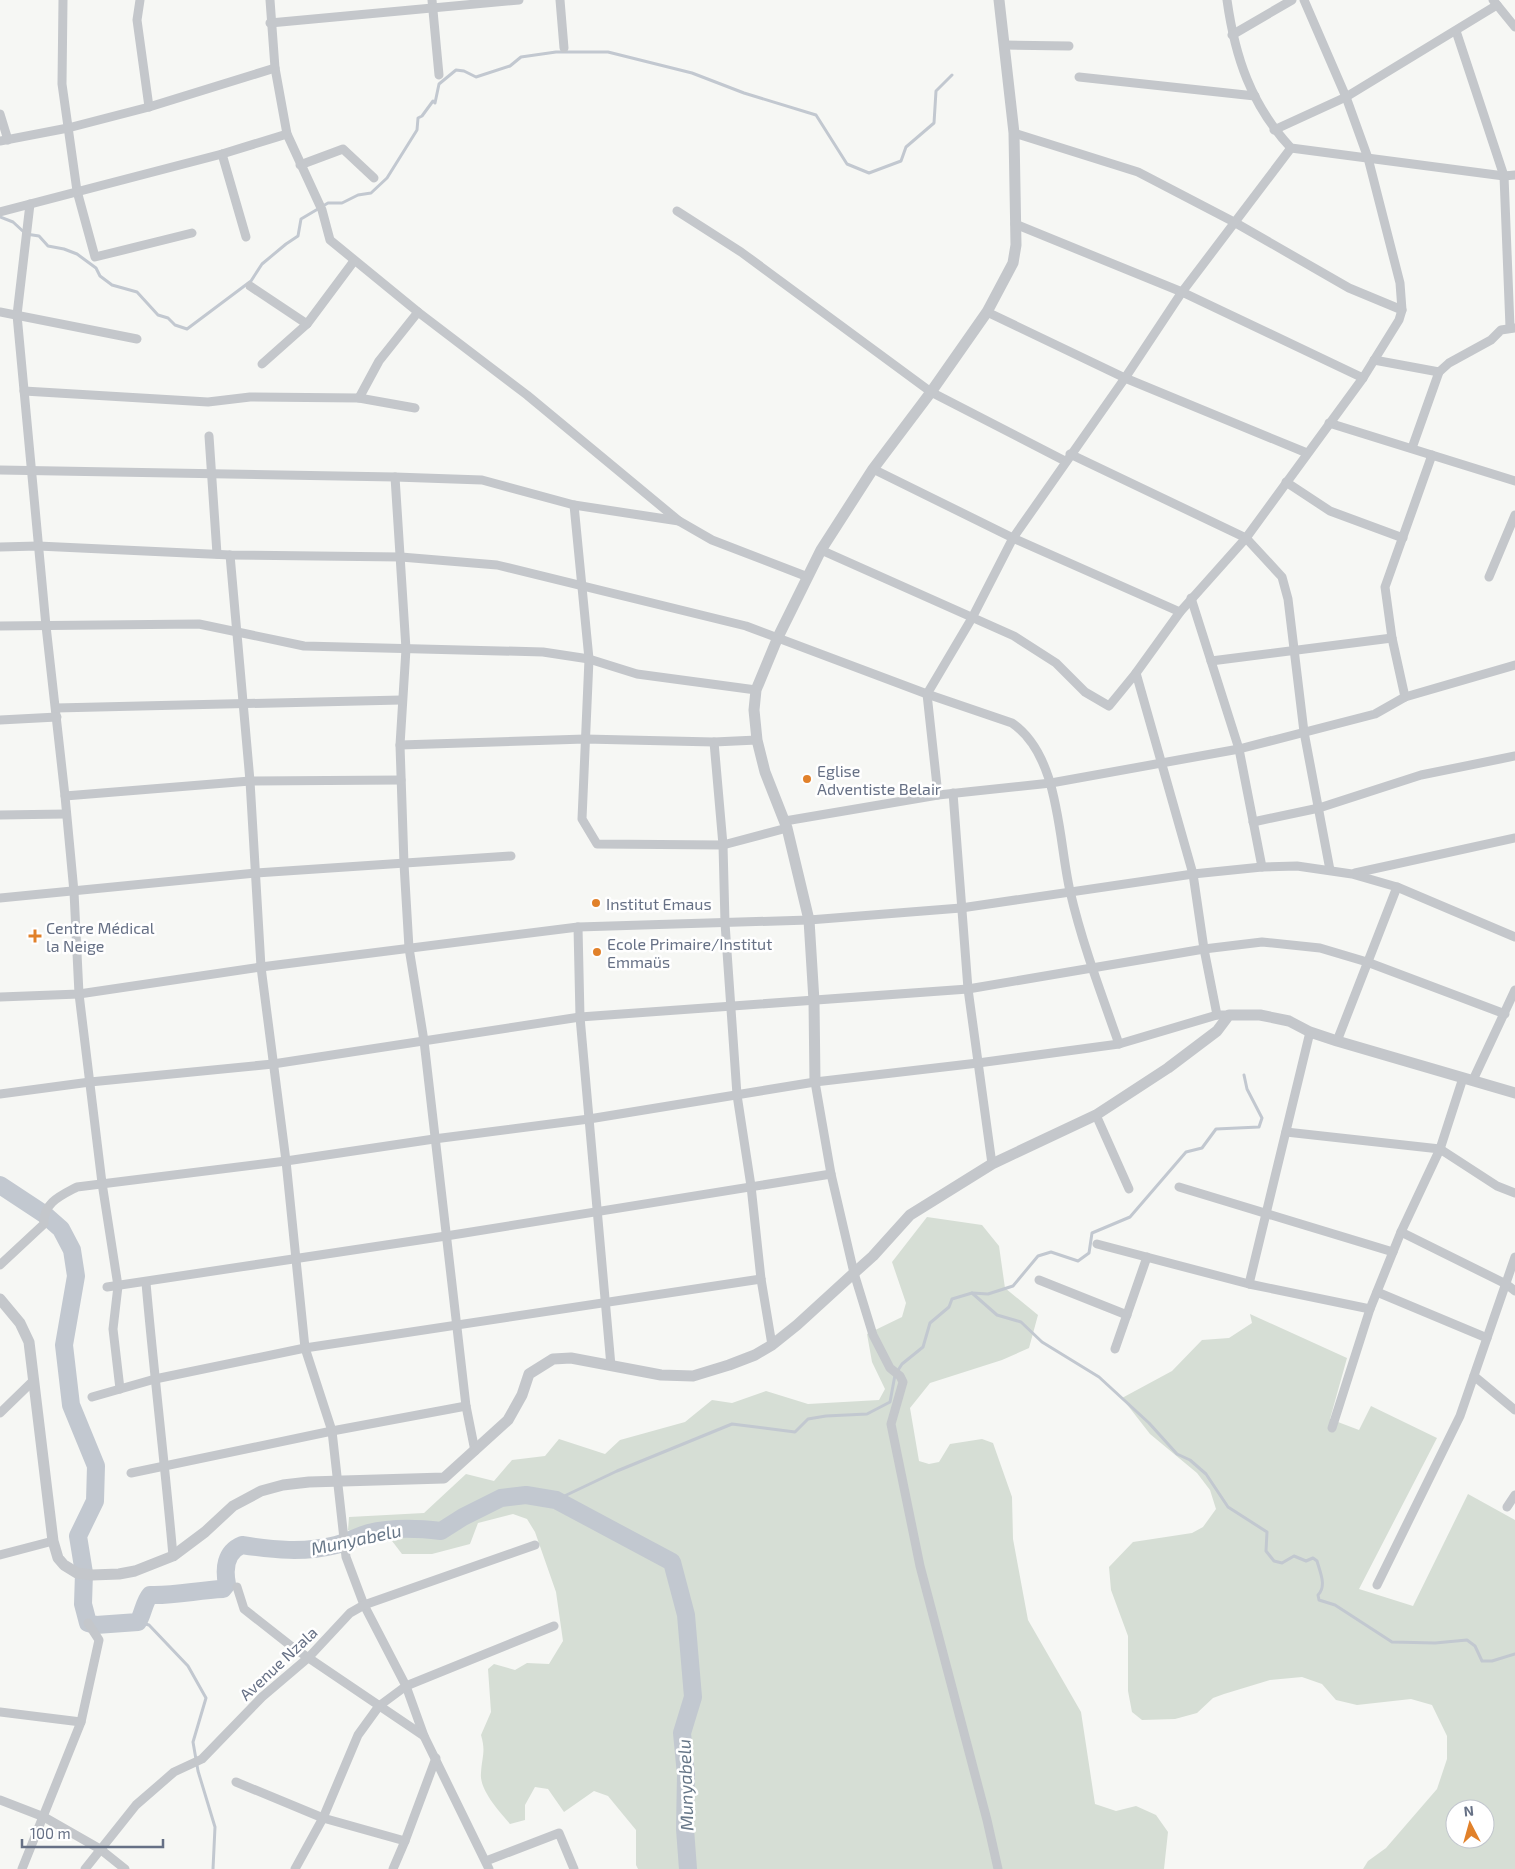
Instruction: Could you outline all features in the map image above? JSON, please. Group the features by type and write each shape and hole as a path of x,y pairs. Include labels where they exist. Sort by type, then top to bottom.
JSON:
{"street":[{"path":"63,0 62,84 77,192 95,257 192,233"},
{"path":"140,0 137,20 148,107"},
{"path":"270,0 270,23 275,68 287,134 321,207 330,240 418,312 527,394 679,521 712,540 808,577"},
{"path":"270,23 432,4 519,0"},
{"path":"560,0 564,48"},
{"path":"998,1869 987,1820 920,1566 891,1424 903,1382 900,1376 890,1368 873,1335 854,1273 831,1174 816,1082 809,920 786,825 765,772 757,740 754,710 756,690 778,637 821,550 873,469 931,392 987,312 1013,264 1016,245 1014,133 999,0"},
{"path":"1227,0 1232,35 1240,66 1254,96 1274,130 1291,148 1504,176 1515,175"},
{"path":"1232,35 1292,0"},
{"path":"821,550 1014,636 1056,663 1085,692 1109,706 1136,673 1191,598 1246,538 1363,378 1399,320 1402,310 1400,283 1368,158 1346,97 1304,0"},
{"path":"1274,130 1346,97 1456,31 1495,2 1515,27"},
{"path":"432,4 439,75"},
{"path":"1412,448 1439,372 1449,363 1491,340 1501,330 1513,328 1504,176 1456,31"},
{"path":"1005,45 1069,46"},
{"path":"0,114 4,140 68,128 148,107 275,68"},
{"path":"1079,77 1254,96"},
{"path":"1014,133 1138,172 1234,222 1348,288 1402,310"},
{"path":"0,212 222,154 287,134"},
{"path":"938,796 926,694 972,618 1012,538 1125,378 1182,292 1291,148"},
{"path":"300,164 343,149 374,178"},
{"path":"222,154 246,237"},
{"path":"30,204 17,315 38,546 74,892 79,994 102,1183 118,1286 113,1329 120,1389"},
{"path":"677,210 741,252 931,392 1068,458 1246,538 1282,577 1288,599 1304,732 1330,870"},
{"path":"1015,224 1182,292 1363,378"},
{"path":"262,364 307,324 354,261"},
{"path":"250,286 307,324"},
{"path":"0,312 137,339"},
{"path":"358,398 379,361 418,312"},
{"path":"987,312 1125,378 1307,454"},
{"path":"1374,360 1439,372"},
{"path":"24,391 208,402 250,397 358,398 414,408"},
{"path":"1329,422 1515,481"},
{"path":"208,436 218,554"},
{"path":"1405,697 1392,638 1385,587 1432,455"},
{"path":"873,469 1012,538 1180,612"},
{"path":"0,470 482,480 574,505 679,521"},
{"path":"395,477 406,649 401,700 400,745 409,948 424,1041 466,1406 475,1451"},
{"path":"1286,482 1330,511 1403,538"},
{"path":"574,505 588,659 582,819 597,844 723,844 786,825 938,796 1051,783 1239,749 1375,714 1405,697 1515,665"},
{"path":"1489,578 1515,515"},
{"path":"0,547 38,546 230,555 401,556 497,565 746,626 926,694 1012,723 1022,729 1033,742 1051,783 1070,891 1092,969 1119,1044"},
{"path":"230,555 250,781 261,967 286,1161 304,1348 332,1431 346,1558 364,1605 406,1686 424,1736 487,1865 560,1833 574,1869"},
{"path":"1191,598 1239,749 1262,868"},
{"path":"0,626 200,624 304,646 543,652 588,659 637,674 756,690"},
{"path":"1211,660 1392,638"},
{"path":"1136,673 1193,874 1204,949 1217,1016"},
{"path":"0,720 56,713 244,704 401,700"},
{"path":"400,745 585,739 714,742 757,740"},
{"path":"714,742 723,844 725,923 737,1094 751,1186 761,1279 772,1345"},
{"path":"1253,822 1319,808 1421,775 1515,756"},
{"path":"65,796 250,781 401,780"},
{"path":"952,794 968,988 992,1164"},
{"path":"0,815 66,814"},
{"path":"1352,874 1515,838"},
{"path":"0,898 256,873 511,856"},
{"path":"0,998 79,994 261,967 578,927 809,920 961,908 1193,874 1297,866 1352,874 1397,887 1515,937"},
{"path":"1337,1040 1397,887"},
{"path":"578,927 580,1017 611,1366"},
{"path":"0,1094 90,1082 274,1064 580,1017 968,988 1204,949 1262,942 1320,948 1367,962 1505,1014"},
{"path":"1332,1428 1370,1309 1401,1232 1440,1149 1468,1079 1505,1014 1515,992"},
{"path":"0,1299 20,1323 29,1342 53,1541 58,1558 64,1565 77,1573 92,1575 119,1574 135,1571 173,1556 205,1532 233,1506 261,1491 283,1485 337,1481 444,1478 508,1420 522,1395 529,1374 552,1359 571,1358 661,1376 693,1376 755,1355 772,1345 797,1325 873,1256 910,1215 992,1164 1096,1115 1168,1068 1217,1031 1229,1015"},
{"path":"0,1265 44,1224 44,1214 57,1197 77,1186 286,1161 589,1118 816,1082 1119,1044 1217,1016 1260,1015 1289,1021 1310,1032 1515,1093"},
{"path":"1249,1284 1310,1032"},
{"path":"1096,1115 1129,1188"},
{"path":"1286,1132 1440,1149 1497,1186 1515,1193"},
{"path":"107,1287 146,1283 831,1174"},
{"path":"1179,1187 1393,1252"},
{"path":"1401,1232 1506,1284 1515,1291"},
{"path":"1097,1244 1249,1284 1370,1309"},
{"path":"1115,1349 1147,1257"},
{"path":"1378,1585 1460,1416 1515,1257"},
{"path":"92,1397 154,1379 304,1348 761,1279"},
{"path":"1039,1280 1127,1315"},
{"path":"146,1283 154,1379 166,1466 173,1556"},
{"path":"1377,1292 1487,1338"},
{"path":"1474,1376 1515,1410"},
{"path":"0,1413 34,1380"},
{"path":"131,1473 332,1431 466,1406"},
{"path":"1507,1506 1515,1496"},
{"path":"0,1555 53,1541"},
{"name":"Avenue Nzala","path":"85,1869 136,1805 174,1772 202,1759 262,1698 310,1657 350,1613 364,1605 535,1545"},
{"path":"237,1587 244,1609 291,1646 310,1657 424,1736"},
{"path":"22,1869 81,1722 98,1640 88,1623"},
{"path":"295,1869 323,1818 358,1735 379,1706 406,1686 554,1626"},
{"path":"0,1712 81,1722"},
{"path":"393,1869 436,1758"},
{"path":"236,1782 323,1818 405,1841"},
{"path":"0,1800 44,1817 100,1849 124,1869"}],"shaded area":[{"path":"927,1217 982,1225 999,1246 1005,1288 1038,1315 1029,1348 1002,1360 930,1383 910,1408 919,1461 929,1464 939,1462 950,1444 982,1439 993,1443 1012,1497 1013,1539 1028,1620 1081,1712 1095,1804 1116,1811 1136,1806 1156,1815 1168,1832 1164,1869 638,1869 636,1865 636,1830 608,1796 594,1791 564,1812 548,1789 535,1787 525,1805 525,1820 510,1824 491,1800 481,1780 483,1750 481,1735 491,1712 488,1669 494,1664 515,1670 527,1663 549,1664 563,1641 556,1592 535,1532 527,1519 513,1514 478,1523 470,1544 432,1554 402,1554 389,1537 365,1538 348,1530 349,1517 424,1513 466,1474 494,1481 512,1460 545,1456 559,1439 605,1454 620,1440 685,1422 712,1400 732,1403 766,1391 808,1404 879,1400 885,1389 872,1362 867,1334 902,1317 906,1303 892,1262"},
{"path":"1250,1314 1347,1358 1330,1419 1359,1430 1371,1406 1437,1438 1359,1589 1413,1606 1468,1494 1515,1520 1515,1869 1363,1869 1368,1861 1386,1848 1437,1789 1447,1759 1447,1736 1432,1705 1411,1699 1357,1705 1336,1700 1322,1684 1302,1677 1270,1680 1224,1694 1213,1698 1197,1713 1175,1719 1142,1720 1132,1712 1128,1691 1128,1636 1111,1590 1109,1567 1133,1542 1192,1533 1203,1527 1216,1509 1210,1490 1197,1473 1150,1434 1122,1398 1172,1371 1202,1340 1229,1338 1252,1323"}],"waterway":[{"path":"0,217 13,222 26,234 39,236 48,246 77,254 96,268 100,276 112,285 137,292 158,315 168,318 175,325 187,329 251,281 262,264 298,236 301,219 328,203 342,203 358,195 371,193 387,178 417,130 418,118 422,116 433,101 435,103 439,84 456,70 464,71 476,77 510,66 521,57 556,52 608,52 692,73 744,93 816,115 847,164 869,173 901,161 906,147 934,123 936,91 952,75"},
{"path":"556,1500 617,1471 732,1424 795,1432 808,1419 867,1414 890,1402 895,1375 902,1364 923,1347 930,1323 949,1307 952,1299 972,1293 988,1294 1013,1286 1038,1256 1051,1252 1078,1261 1089,1253 1092,1233 1130,1217 1186,1152 1202,1148 1216,1129 1259,1127 1262,1118 1247,1089 1244,1075"},
{"name":"Munyabelu","path":"0,1185 44,1214 61,1229 72,1250 76,1276 64,1345 71,1405 96,1466 95,1501 78,1536 84,1573 83,1604 88,1623 96,1625 138,1622 150,1595 223,1589 227,1584 226,1567 229,1556 236,1548 242,1545 301,1550 324,1548 369,1533 387,1530 441,1531 463,1517 501,1498 526,1495 556,1500 672,1562 686,1615 693,1697 682,1733 686,1775 685,1829 688,1869"},
{"path":"972,1293 997,1315 1021,1322 1042,1342 1099,1377 1149,1423 1177,1454 1190,1460 1206,1474 1228,1507 1267,1532 1266,1551 1274,1561 1282,1563 1294,1556 1306,1561 1313,1558 1317,1561 1322,1583 1321,1591 1318,1595 1319,1600 1335,1605 1392,1642 1435,1643 1467,1640 1475,1646 1482,1661 1492,1661 1515,1654"},
{"path":"138,1622 149,1625 188,1666 206,1698 193,1742 198,1771 215,1827 213,1869"}],"place":[{"name":"Eglise Adventiste Belair","path":"807,779"},
{"name":"Institut Emaus","path":"596,903"},
{"name":"Centre Médical la Neige","path":"35,936"},
{"name":"Ecole Primaire/Institut Emmaüs","path":"597,952"}]}
